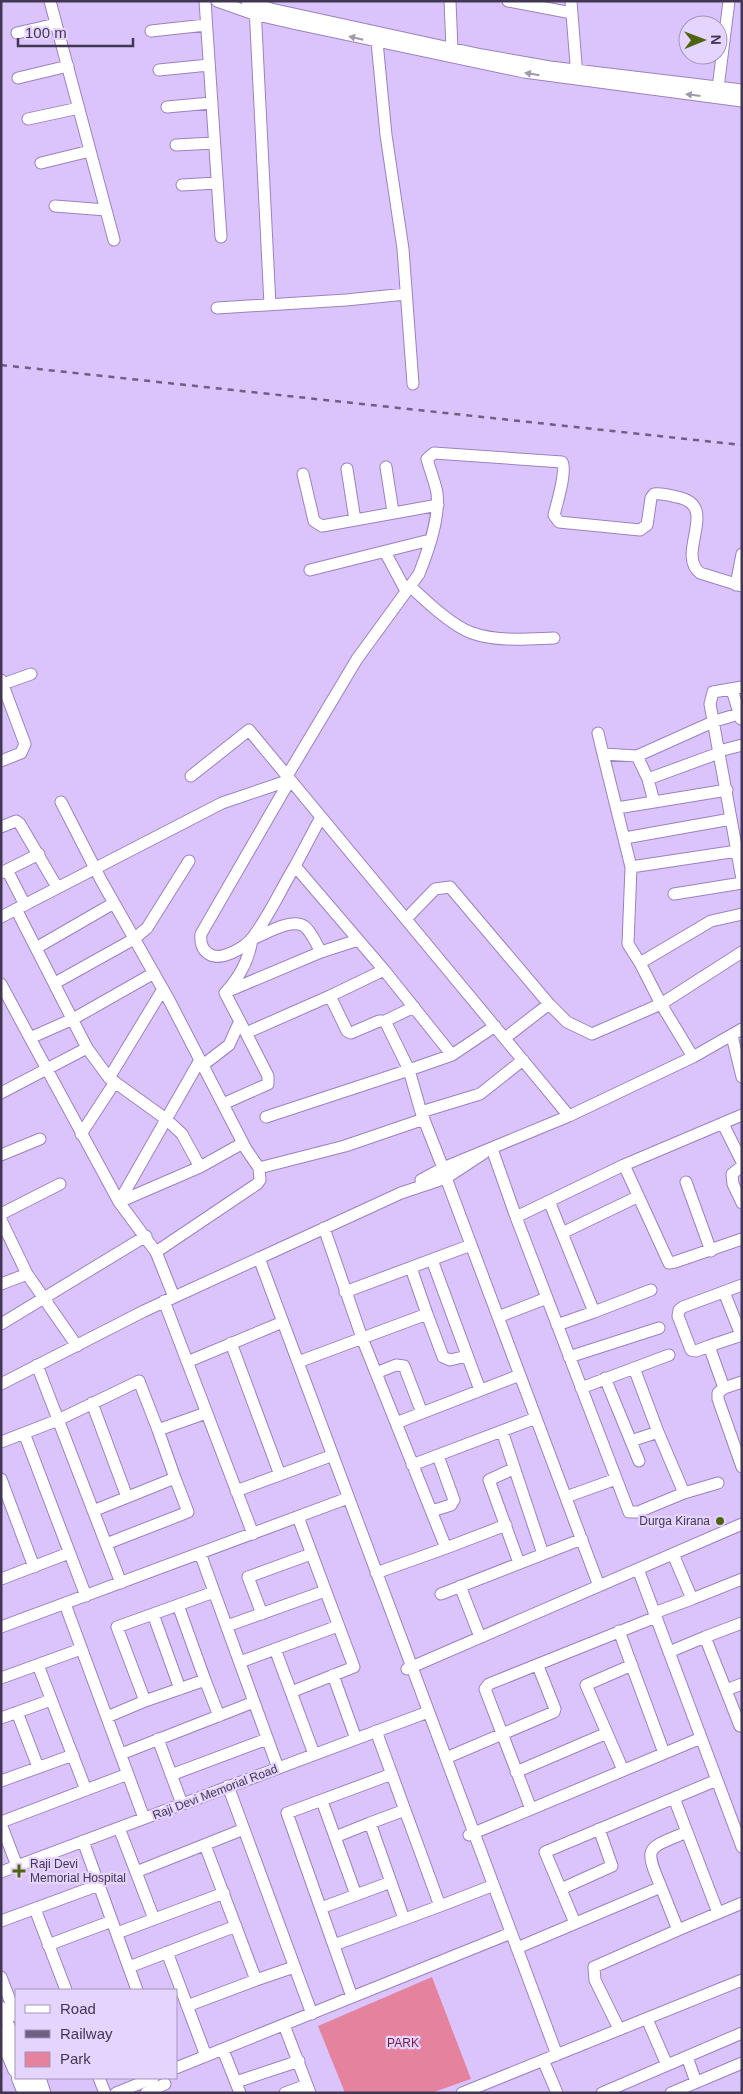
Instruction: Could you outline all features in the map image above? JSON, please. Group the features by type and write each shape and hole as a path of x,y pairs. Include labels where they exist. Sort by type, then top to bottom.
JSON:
{"highway":[{"path":"1,2033 15,2067"},
{"path":"20,2079 26,2093"}],"street":[{"path":"50,1 114,240"},
{"path":"205,1 221,237"},
{"path":"217,1 270,9 577,76 742,100"},
{"path":"450,1 452,49"},
{"path":"508,1 572,14"},
{"path":"571,1 577,76"},
{"path":"718,88 729,1"},
{"path":"252,6 270,305"},
{"path":"270,9 377,42 524,72 742,90"},
{"path":"17,33 56,24"},
{"path":"151,31 206,25"},
{"path":"377,42 386,135 403,250 413,384"},
{"path":"159,70 209,65"},
{"path":"18,78 68,66"},
{"path":"168,107 211,104"},
{"path":"28,120 79,108"},
{"path":"176,146 214,143"},
{"path":"41,163 90,151"},
{"path":"182,185 217,183"},
{"path":"56,206 106,210"},
{"path":"217,308 406,294"},
{"path":"321,952 305,927 297,924 290,924 252,939 224,957 218,958 206,952 200,940 201,934 288,778 357,659 419,574 430,540 438,505 437,492 427,459 434,454 562,462 564,466 563,477 554,515 556,520 640,530 647,525 651,498 654,494 689,500 694,503 698,515 692,562 695,569 700,574 739,585 742,554"},
{"path":"386,467 393,512"},
{"path":"347,469 355,520"},
{"path":"303,474 317,524 322,526 438,505"},
{"path":"310,570 430,540"},
{"path":"385,552 408,589 470,633 497,639 554,638"},
{"path":"1,760 21,753 25,744 2,682 31,674"},
{"path":"603,754 637,756 715,721 741,716 737,688 717,690 710,696 715,721 719,752 727,790 731,819 739,853 742,879"},
{"path":"191,776 249,730 569,1116"},
{"path":"598,733 631,867 628,944 693,1057"},
{"path":"648,779 742,745"},
{"path":"637,756 648,779 654,802"},
{"path":"1,917 222,803 288,778"},
{"path":"617,808 727,790"},
{"path":"60,802 163,989 243,1143 259,1168 260,1180 257,1184 156,1252"},
{"path":"225,993 239,975 251,949 252,939 321,817"},
{"path":"625,838 731,819"},
{"path":"1,827 16,821 20,824 57,888"},
{"path":"631,867 739,853"},
{"path":"39,854 4,872 21,907 36,948 87,1048 112,1080 166,1119 182,1134 200,1167"},
{"path":"55,983 134,939 155,918 189,861"},
{"path":"295,866 384,970 452,1055"},
{"path":"674,894 742,883"},
{"path":"406,919 435,889 450,887 566,1022 592,1034 661,1004 742,952"},
{"path":"36,948 114,903"},
{"path":"640,963 711,921 742,914"},
{"path":"225,993 321,952 358,940"},
{"path":"246,1033 384,970"},
{"path":"30,1038 73,1019 154,973"},
{"path":"1,984 118,1202 146,1236 156,1252 187,1362 253,1534"},
{"path":"81,1134 163,989"},
{"path":"223,1104 268,1084 269,1081 225,993"},
{"path":"330,996 347,1032 351,1033 379,1021 385,1021 414,1007"},
{"path":"504,1038 549,1004"},
{"path":"385,1021 409,1070 444,1173 599,1586"},
{"path":"118,1202 201,1062 229,1045 239,1023"},
{"path":"266,1117 452,1055 495,1026"},
{"path":"1,1384 169,1299 488,1151 569,1116 693,1057 742,1029"},
{"path":"732,1036 742,1077"},
{"path":"1,1093 87,1048"},
{"path":"259,1168 345,1146 480,1094 523,1060"},
{"path":"516,1218 624,1165 742,1115"},
{"path":"723,1124 742,1162"},
{"path":"1,1155 40,1139"},
{"path":"118,1202 200,1167 243,1143"},
{"path":"488,1151 516,1218 628,1512 633,1513 684,1492 718,1482"},
{"path":"624,1165 637,1197 669,1263 742,1240"},
{"path":"742,1166 732,1174 733,1184 742,1203"},
{"path":"686,1182 711,1251"},
{"path":"1,1214 60,1184"},
{"path":"562,1233 637,1197"},
{"path":"549,1201 594,1312"},
{"path":"1,1220 27,1274 77,1346"},
{"path":"324,1228 362,1338 446,1548"},
{"path":"1,1324 146,1236"},
{"path":"345,1292 471,1245"},
{"path":"257,1259 278,1324 328,1457 376,1573 409,1668"},
{"path":"257,1259 298,1362 346,1499 509,1934 551,2057"},
{"path":"432,1260 480,1390"},
{"path":"411,1268 443,1357 450,1360 467,1356"},
{"path":"1,1284 27,1274"},
{"path":"724,1292 741,1335 696,1351 691,1350 678,1316 679,1310 724,1292 742,1285"},
{"path":"557,1324 652,1290"},
{"path":"498,1317 547,1298"},
{"path":"298,1362 427,1314"},
{"path":"187,1362 278,1324"},
{"path":"569,1357 659,1328"},
{"path":"231,1343 280,1475"},
{"path":"709,1346 724,1388"},
{"path":"581,1388 669,1355"},
{"path":"37,1365 121,1583"},
{"path":"376,1373 396,1365 404,1366 422,1413"},
{"path":"634,1368 658,1432 684,1492"},
{"path":"396,1423 520,1375"},
{"path":"606,1378 639,1461"},
{"path":"1,1442 58,1420 139,1381 188,1512 106,1544"},
{"path":"742,1382 724,1388 718,1393 718,1399 742,1467"},
{"path":"92,1403 127,1497"},
{"path":"158,1430 206,1413"},
{"path":"412,1465 536,1418"},
{"path":"502,1431 513,1469 543,1554"},
{"path":"631,1441 658,1432"},
{"path":"24,1433 86,1596"},
{"path":"432,1511 451,1504 454,1500 438,1456"},
{"path":"236,1491 328,1457"},
{"path":"513,1469 488,1480 519,1563"},
{"path":"93,1511 175,1478"},
{"path":"1,1479 34,1566"},
{"path":"566,1497 616,1479"},
{"path":"1,1627 346,1499"},
{"path":"291,1692 354,1667 298,1517"},
{"path":"409,1668 742,1524"},
{"path":"376,1573 506,1525"},
{"path":"441,1594 582,1539"},
{"path":"1,1579 69,1553"},
{"path":"200,1553 278,1768"},
{"path":"262,1614 248,1577 311,1554"},
{"path":"673,1554 692,1599"},
{"path":"638,1569 742,1847"},
{"path":"531,1809 485,1689 489,1684 538,1666 742,1578"},
{"path":"460,1586 480,1637"},
{"path":"227,1626 325,1591"},
{"path":"145,1701 117,1627 214,1592"},
{"path":"65,1604 144,1818"},
{"path":"178,1605 219,1716"},
{"path":"152,1614 180,1689"},
{"path":"669,1652 742,1623"},
{"path":"240,1662 338,1626"},
{"path":"619,1631 664,1753"},
{"path":"705,1637 741,1727"},
{"path":"1,1678 81,1648"},
{"path":"275,1649 314,1754"},
{"path":"38,1664 86,1790"},
{"path":"623,1770 586,1685 632,1665"},
{"path":"446,1758 554,1712 555,1709 538,1666"},
{"path":"333,1676 356,1739"},
{"path":"107,1716 205,1680"},
{"path":"726,1690 742,1684"},
{"path":"1,1718 51,1700"},
{"path":"120,1754 254,1702"},
{"path":"17,1712 38,1767"},
{"path":"426,1713 446,1758 489,1887 517,1948 551,2057 557,2093"},
{"name":"Raji Devi Memorial Road","path":"1,1872 426,1713"},
{"path":"376,1731 440,1906"},
{"path":"516,1772 607,1733"},
{"path":"471,1834 701,1738"},
{"path":"158,1739 182,1804"},
{"path":"171,1775 267,1739"},
{"path":"1,1781 73,1755"},
{"path":"17,1866 1,1823 128,1774"},
{"path":"352,1997 287,1814 392,1774"},
{"path":"575,1923 545,1852 717,1780"},
{"path":"228,1786 312,2014"},
{"path":"674,1798 718,1913"},
{"path":"322,1801 356,1895"},
{"path":"335,1836 405,1810"},
{"path":"370,1823 404,1919"},
{"path":"119,1828 154,1919"},
{"path":"561,1889 612,1866 599,1829"},
{"path":"136,1872 244,1830"},
{"path":"678,1930 649,1859 649,1853 654,1846 687,1832"},
{"path":"83,1842 138,1989"},
{"path":"205,1845 256,1980"},
{"path":"321,1908 391,1882"},
{"path":"1,1922 99,1885"},
{"path":"334,1946 489,1887"},
{"path":"517,1948 661,1887"},
{"path":"116,1933 224,1893"},
{"path":"619,2029 595,1980 594,1967 742,1902"},
{"path":"35,1909 66,1989"},
{"path":"48,1944 112,1921"},
{"path":"129,1967 236,1926"},
{"path":"178,2067 509,1934"},
{"path":"167,1952 206,2056"},
{"path":"187,2006 294,1967"},
{"path":"1,1977 15,2013"},
{"path":"462,2093 742,1980"},
{"path":"1,2007 15,2041"},
{"path":"647,2018 667,2065"},
{"path":"284,2025 308,2089 285,2093"},
{"path":"602,2093 742,2033"},
{"path":"223,2050 238,2088 299,2061"},
{"path":"687,2057 696,2082"},
{"path":"671,2093 742,2063"},
{"path":"30,2079 36,2093"},
{"path":"40,2079 45,2093"},
{"path":"99,2079 105,2093"},
{"path":"116,2093 151,2079"},
{"path":"146,2093 165,2085"}],"green space":[{"name":"PARK","path":"432,1977 471,2079 431,2093 345,2093 318,2026"}],"railway":[{"path":"1,365 742,445"}],"place":[{"name":"Durga Kirana","path":"720,1521"},
{"name":"Raji Devi Memorial Hospital","path":"19,1871"}]}
